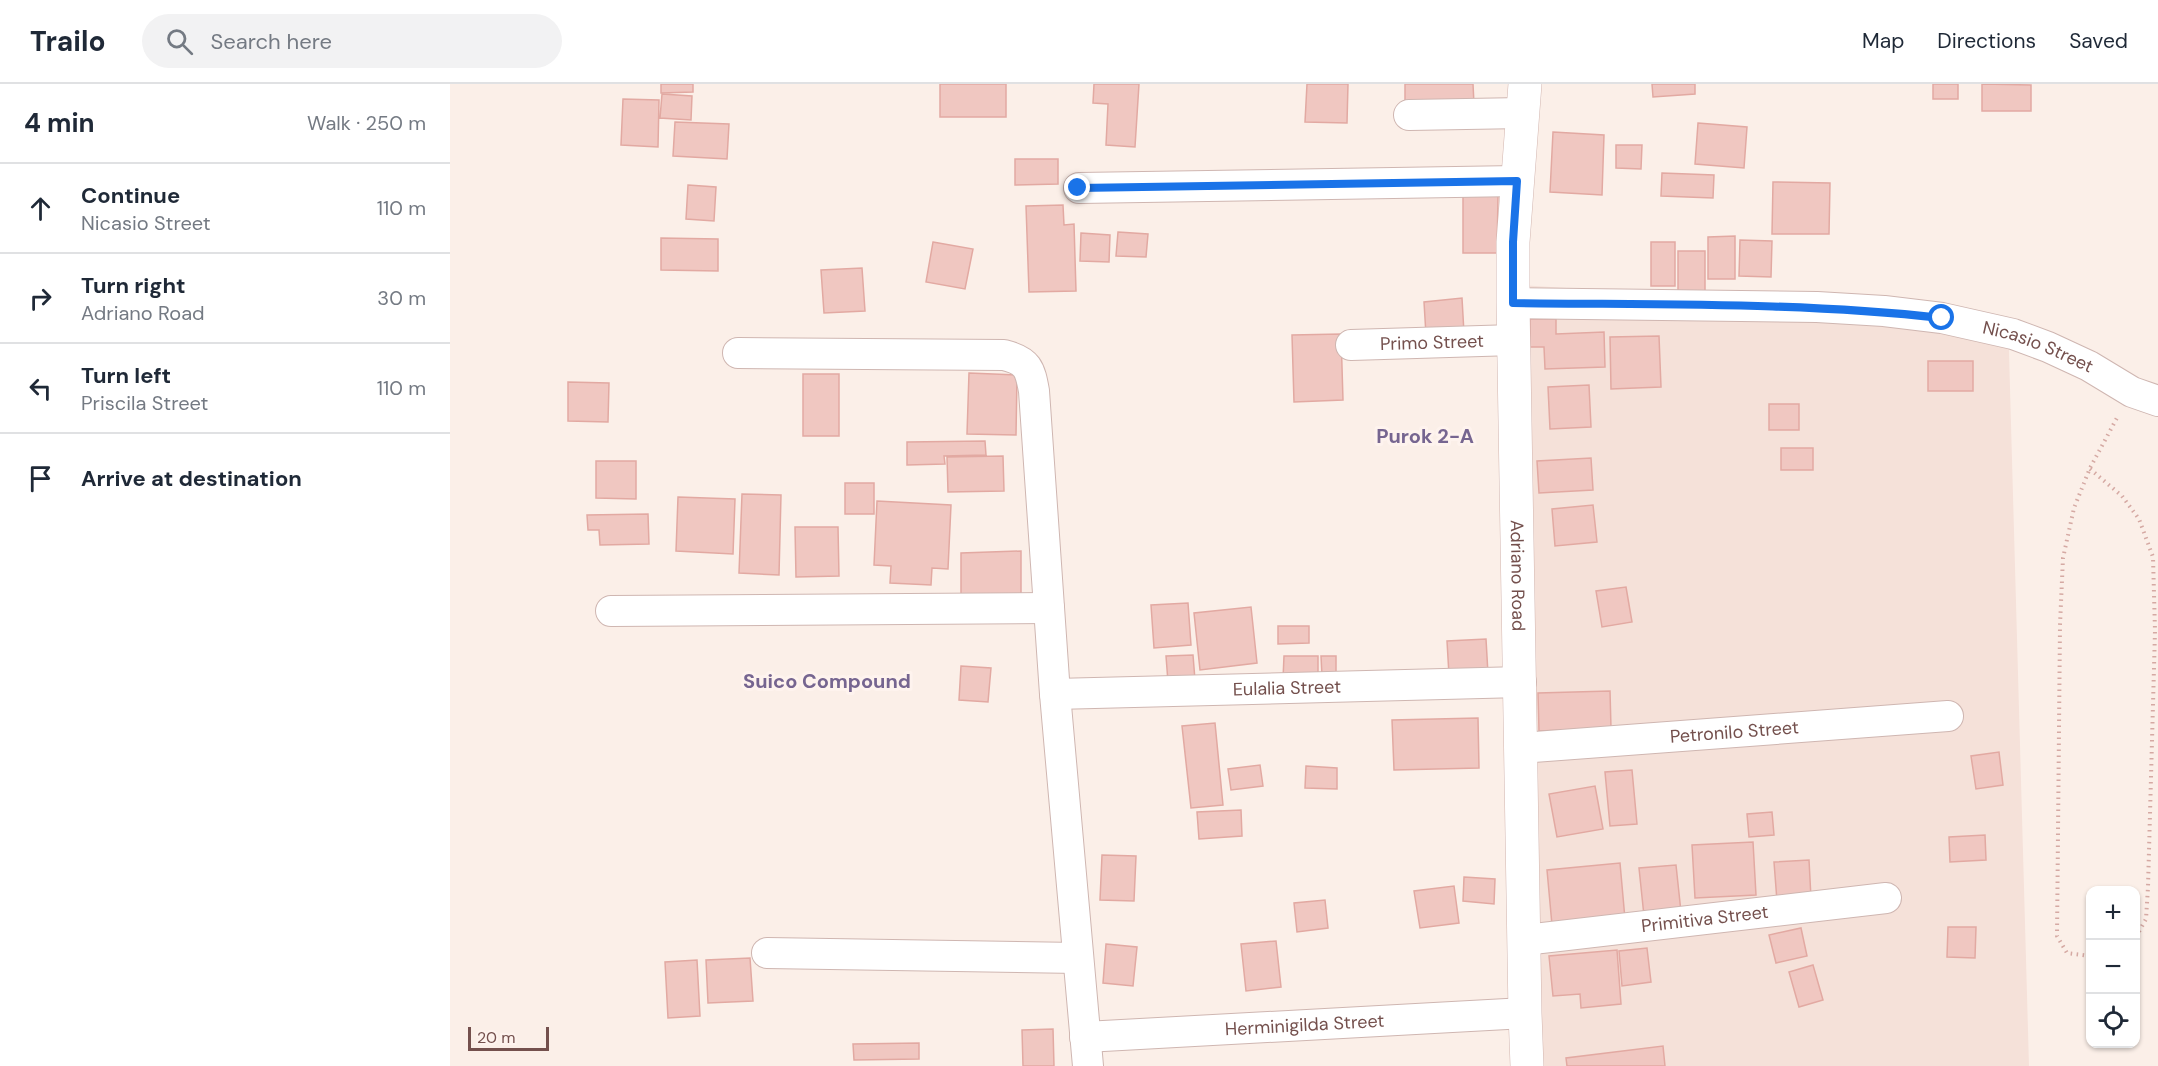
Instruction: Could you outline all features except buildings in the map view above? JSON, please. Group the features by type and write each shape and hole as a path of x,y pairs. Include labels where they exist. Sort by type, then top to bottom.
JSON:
{"street":[{"path":"1409,115 1524,98"},
{"name":"Adriano Road","path":"1524,98 1513,242 1513,303 1527,1066"},
{"path":"1078,188 1517,181"},
{"name":"Nicasio Street","path":"1513,303 1817,307 1884,311 1942,318 2013,334 2039,344 2089,366 2145,397"},
{"name":"Primo Street","path":"1351,345 1514,340"},
{"path":"738,353 1004,355 1016,358 1027,366 1034,391 1055,694 1087,1052"},
{"path":"611,611 1049,608"},
{"name":"Eulalia Street","path":"1055,694 1521,682"},
{"name":"Petronilo Street","path":"1521,748 1948,716"},
{"name":"Primitiva Street","path":"1524,940 1886,898"},
{"path":"767,953 1078,958"},
{"name":"Herminigilda Street","path":"1087,1052 1525,1013"}],"path":[{"path":"2086,955 2067,953 2057,936 2060,625 2063,558 2074,508 2090,468 2145,397"},
{"path":"2090,468 2122,496 2139,519 2153,557 2155,631 2148,887 2146,919 2140,930"}],"shaded area":[{"path":"1506,284 2008,317 2029,1066 1533,1066"}],"district":[{"name":"Purok 2-A","path":"1425,436"},
{"name":"Suico Compound","path":"827,681"}],"route":[{"path":"1078,188 1517,181 1513,242 1513,303 1817,307 1884,311 1942,318"}]}
